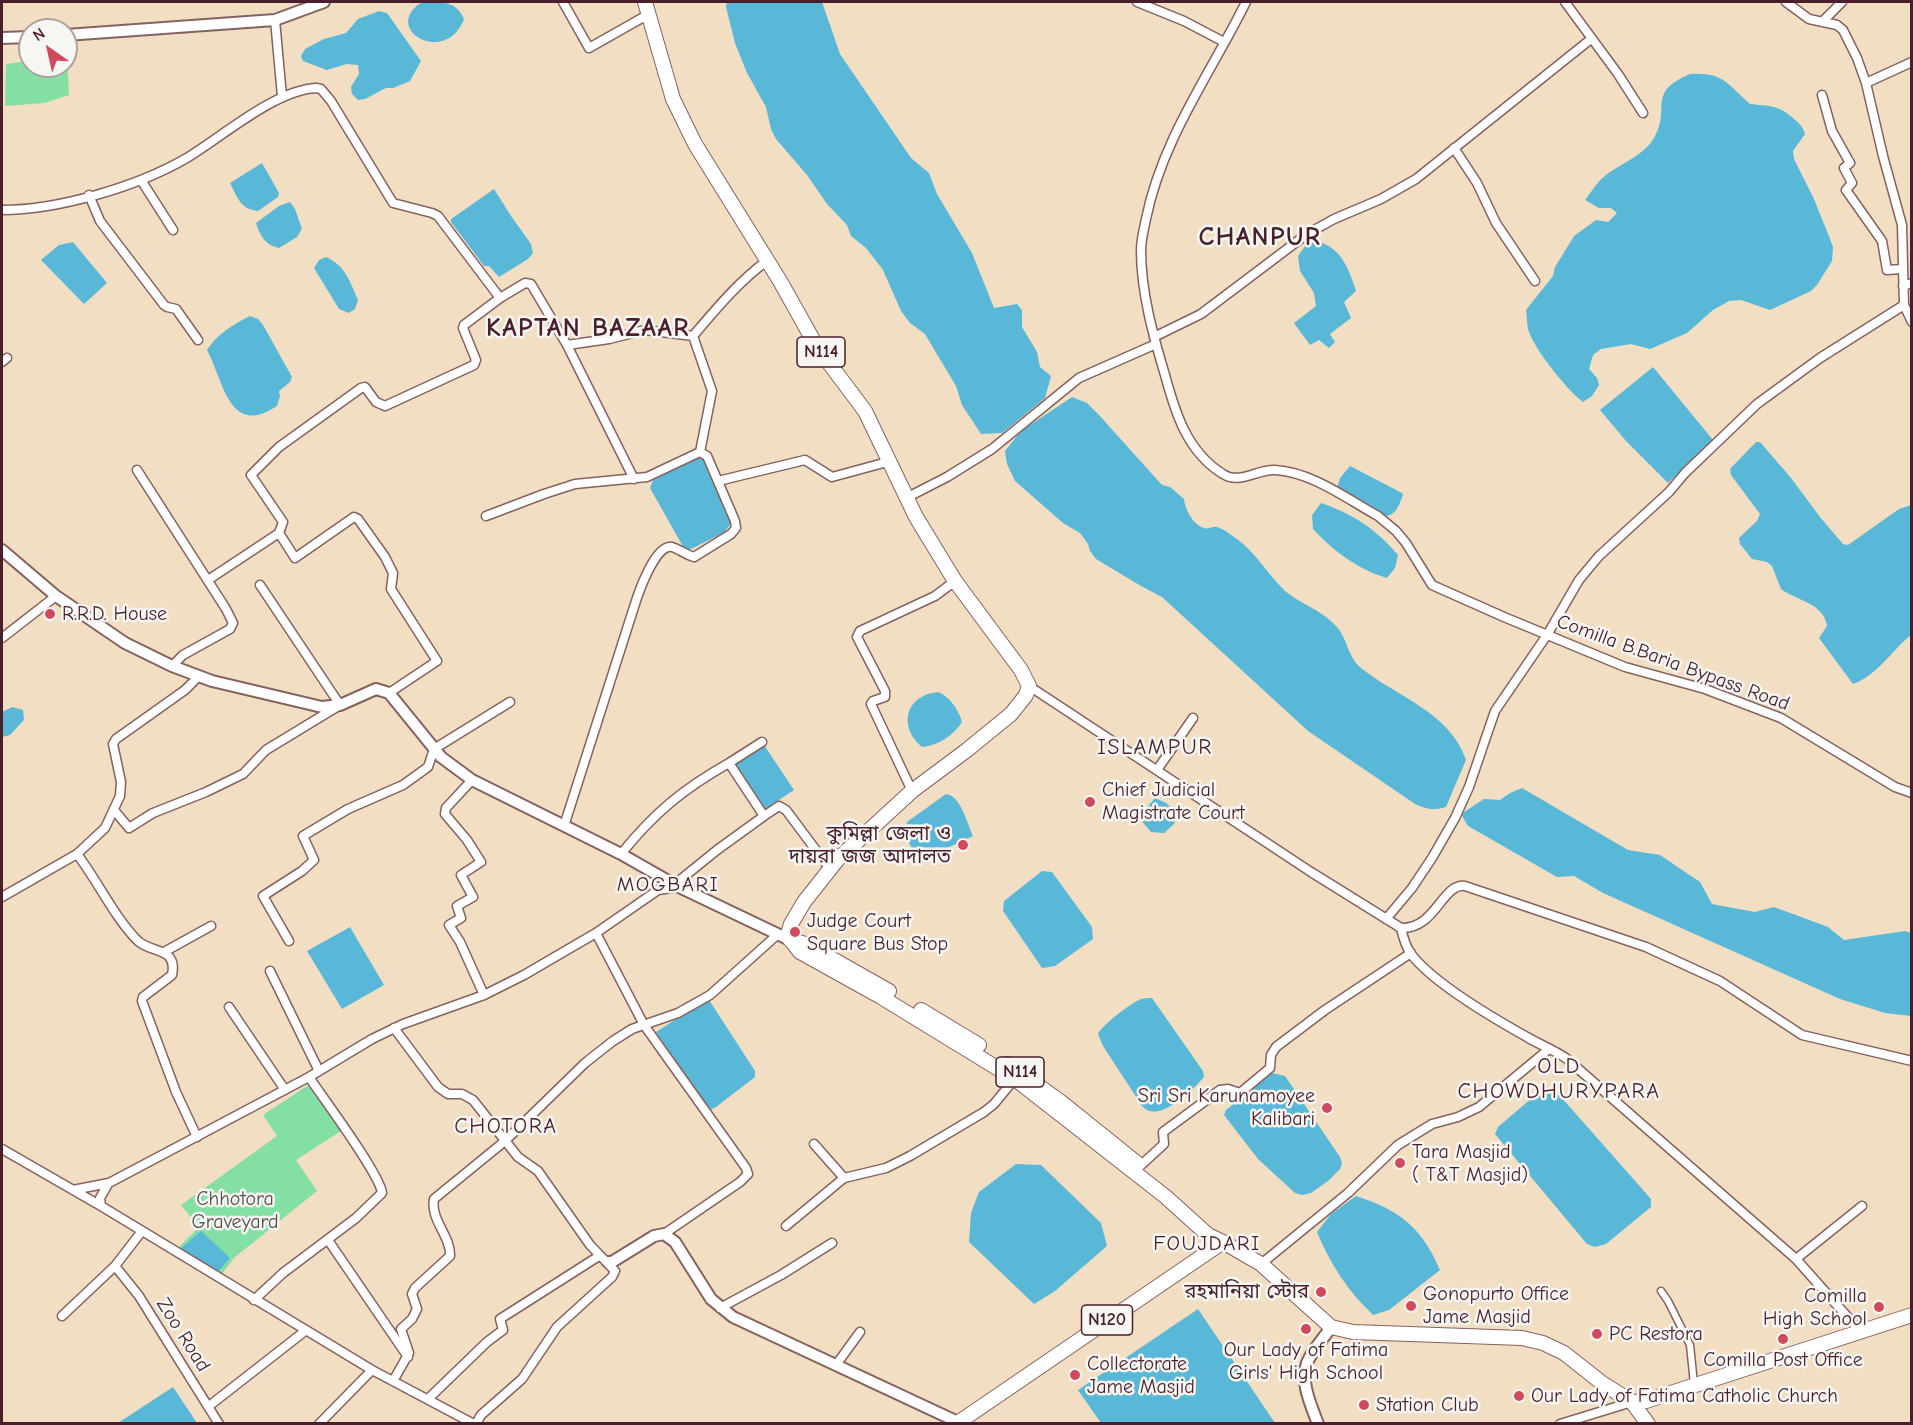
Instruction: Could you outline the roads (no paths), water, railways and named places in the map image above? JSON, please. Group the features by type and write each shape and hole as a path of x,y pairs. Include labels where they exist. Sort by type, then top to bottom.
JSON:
{"main road":[{"name":"N114","path":"647,8 673,99 690,135 725,195 768,260 817,346 865,411 891,461 906,498 955,581 1022,670 1029,686"},
{"path":"790,940 788,934 791,924 804,902 830,869 870,828 912,791 1011,714 1026,696 1029,686"},
{"name":"N114","path":"790,940 806,944 850,974 1018,1076 1140,1166 1214,1228 1223,1242"},
{"name":"N114","path":"1018,1076 1166,1197 1208,1235 1223,1242"},
{"path":"1223,1242 1261,1264 1331,1327 1353,1332 1522,1338 1543,1343 1564,1353 1602,1383 1632,1402 1648,1424"},
{"name":"N120","path":"957,1423 1223,1242"},
{"path":"1632,1402 1646,1401 1911,1315"}],"street":[{"path":"78,35 275,20 324,2"},
{"path":"563,2 589,48 647,8"},
{"path":"1137,2 1184,21 1224,42"},
{"name":"Comilla B.Baria Bypass Road","path":"1246,2 1169,146 1150,200 1141,249 1148,308 1155,341 1182,428 1196,450 1216,470 1228,477 1249,477 1276,470 1307,477 1378,516 1388,524 1406,543 1432,585 1625,667 1705,689 1781,718 1895,787 1911,793"},
{"path":"1565,2 1643,113"},
{"path":"1786,2 1815,22 1837,25 1850,41 1866,83 1902,225 1902,269 1907,284 1904,305 1911,322"},
{"path":"1822,22 1842,2"},
{"path":"275,20 282,96"},
{"path":"2,38 18,37"},
{"path":"906,498 947,477 992,449 1079,378 1155,341 1202,314 1307,234 1334,219 1381,199 1416,179 1591,39"},
{"path":"1866,83 1911,62"},
{"path":"2,210 52,205 141,180 184,160 282,96 311,88 321,89 331,101 390,201 438,216 500,298"},
{"path":"1822,95 1832,131 1850,163 1845,168 1852,183 1846,190 1882,241 1887,270 1902,269"},
{"path":"1454,148 1477,183 1496,223 1535,281"},
{"path":"141,180 172,230"},
{"path":"89,195 100,220 164,305 176,309 198,340"},
{"path":"693,336 723,301 768,260"},
{"path":"208,580 279,533 283,522 251,476 279,447 361,388 365,387 376,402 385,406 474,364 476,360 464,325 500,298 525,283 531,284 567,345 634,479"},
{"path":"1386,919 1412,888 1432,858 1469,787 1495,711 1547,635 1579,580 1599,556 1670,492 1685,472 1757,404 1786,381 1904,305"},
{"path":"567,345 609,339 645,330 693,336"},
{"path":"693,336 712,391 700,452"},
{"path":"486,516 575,484 647,477 700,452"},
{"path":"564,826 643,581 658,555 663,548 670,547 694,557 731,534 736,528 737,525 718,481 706,456 700,452"},
{"path":"718,481 805,460 832,477 891,461"},
{"path":"137,470 226,609 232,626 222,635 183,655 172,666"},
{"path":"279,533 296,558 354,517 385,557 393,573 391,589 438,661 389,693"},
{"path":"2,550 56,596 125,643 172,666 199,676 304,704 322,707 340,705"},
{"path":"912,791 873,710 871,703 885,697 885,691 856,637 860,631 935,596 955,581"},
{"path":"260,585 340,705"},
{"path":"2,638 56,596"},
{"path":"2,897 77,855 100,834 120,796 121,783 113,744 116,739 185,690 199,676"},
{"path":"1029,686 1401,928 1418,925 1434,911 1453,888 1459,885 1465,886 1646,947 1720,981 1802,1035 1911,1061"},
{"path":"114,810 129,828 153,813 206,792 243,774 266,750 340,705 376,689 389,693 447,763 472,780 621,854 677,886 790,940"},
{"path":"289,941 263,896 302,871 314,860 303,836 348,809 403,785 428,767 434,749 510,702"},
{"path":"1157,770 1193,718"},
{"path":"621,854 673,798 762,742"},
{"path":"729,763 764,816"},
{"path":"472,780 446,808 445,814 481,862 461,875 473,897 458,906 461,918 449,925 460,942 484,995"},
{"path":"74,1190 109,1183 309,1077 394,1028 484,995 524,975 596,933 658,891 677,886 717,850 779,806 786,810 830,869"},
{"path":"77,855 132,935 146,946 164,952 171,962 172,975 143,997 142,1001 176,1092 197,1137"},
{"path":"656,873 658,891"},
{"path":"164,952 211,926"},
{"path":"1401,928 1411,953 1452,990 1567,1059 1796,1259 1860,1330"},
{"path":"428,1399 487,1342 503,1330 500,1319 603,1259 612,1262 654,1236 664,1234 740,1182 748,1174 738,1155 644,1025 596,933"},
{"path":"393,1381 408,1357 409,1347 401,1329 412,1319 417,1310 412,1294 415,1288 450,1256 451,1248 432,1206 434,1199 505,1141 585,1063 623,1033 678,1013 710,995 777,935"},
{"path":"1140,1166 1164,1144 1163,1132 1220,1090 1228,1089 1240,1093 1270,1068 1271,1055 1276,1047 1325,1010 1411,953"},
{"path":"270,971 319,1071"},
{"path":"229,1007 285,1090"},
{"path":"394,1028 438,1087 448,1094 462,1094 473,1100 520,1160 538,1171 615,1272"},
{"path":"1261,1264 1348,1193 1398,1145 1432,1124 1458,1117 1479,1107 1550,1049"},
{"path":"786,1226 843,1178 872,1173 910,1156 984,1112 1018,1076"},
{"path":"254,1300 283,1273 369,1206 382,1190 371,1168 309,1077"},
{"path":"814,1144 843,1178"},
{"path":"2,1149 101,1206 372,1370 475,1424 522,1379 557,1327 585,1303 615,1272 627,1252"},
{"path":"101,1206 100,1198 109,1183"},
{"path":"1796,1259 1862,1206"},
{"path":"62,1316 115,1266 142,1231"},
{"path":"664,1234 675,1242 711,1299 733,1317 957,1423"},
{"path":"328,1240 408,1357"},
{"path":"720,1308 781,1275 832,1243"},
{"name":"Zoo Road","path":"115,1266 139,1296 219,1424"},
{"path":"1661,1291 1690,1345 1694,1385"},
{"path":"1318,1424 1306,1389 1307,1362 1331,1327"},
{"path":"209,1406 305,1330"},
{"path":"836,1365 860,1332"},
{"path":"320,1424 372,1370"},
{"path":"1560,1424 1632,1402"}],"water":[{"path":"422,2 452,5 457,8 464,19 455,33 444,40 432,42 420,39 412,32 408,23 411,12"},
{"path":"727,2 822,2 840,54 911,158 929,173 937,194 972,253 994,308 1017,304 1022,310 1022,327 1037,352 1040,367 1051,376 1045,398 1002,433 981,434 962,405 956,386 925,334 910,323 901,311 883,270 866,248 851,236 847,225 827,204 807,175 776,139 766,107 747,73 735,43 726,7"},
{"path":"379,11 387,13 421,61 410,81 358,100 352,94 351,87 359,74 358,65 347,64 327,70 303,61 301,56 305,49 324,39 346,33 358,19"},
{"path":"1690,74 1718,77 1750,104 1779,109 1789,114 1801,125 1805,134 1793,151 1794,159 1814,199 1833,247 1832,261 1811,291 1770,310 1741,300 1729,301 1713,310 1687,333 1650,349 1631,344 1601,349 1593,355 1589,369 1597,378 1599,385 1592,396 1583,402 1560,379 1537,347 1528,329 1526,310 1553,276 1555,267 1574,236 1596,220 1608,222 1617,213 1611,208 1599,208 1585,200 1603,177 1639,154 1650,144 1659,127 1662,102 1668,88"},
{"path":"262,163 279,193 278,197 258,211 243,205 230,183"},
{"path":"494,189 531,244 533,253 528,259 499,277 489,266 484,266 451,222 451,219"},
{"path":"290,202 302,229 297,237 279,248 274,247 264,239 256,223 279,206"},
{"path":"1315,241 1338,253 1347,267 1356,291 1344,302 1351,318 1330,334 1335,342 1329,348 1319,340 1310,345 1294,323 1316,306 1314,293 1300,271 1298,256 1305,246"},
{"path":"73,242 107,283 84,304 41,260 59,245"},
{"path":"326,257 343,270 358,300 355,309 349,313 339,309 314,268 319,260"},
{"path":"250,316 258,319 263,325 292,377 290,382 279,391 277,406 261,414 248,415 238,411 230,402 207,350 221,334"},
{"path":"1653,367 1713,440 1668,483 1626,441 1600,410"},
{"path":"1072,397 1087,403 1162,485 1170,487 1184,499 1188,512 1196,524 1206,528 1220,528 1244,545 1283,589 1324,615 1336,626 1361,668 1421,707 1448,729 1466,760 1446,807 1430,809 1415,804 1308,731 1162,597 1096,559 1080,533 1063,523 1015,481 1007,464 1005,451 1021,431"},
{"path":"1756,442 1760,442 1791,478 1843,544 1848,545 1899,509 1911,505 1911,635 1870,675 1853,684 1819,638 1827,626 1821,612 1809,603 1781,589 1772,566 1767,562 1752,559 1740,544 1739,538 1757,521 1760,514 1731,475 1730,469"},
{"path":"700,457 703,459 731,523 725,532 685,550 650,488 653,480"},
{"path":"1350,466 1402,493 1400,503 1391,515 1383,516 1337,488 1340,478"},
{"path":"1321,503 1363,523 1381,537 1398,555 1395,568 1387,578 1347,559 1313,529 1312,515"},
{"path":"938,692 953,704 962,722 945,739 922,747 909,730 909,713 912,705 918,699"},
{"path":"12,707 23,710 24,720 10,735 2,737 2,712"},
{"path":"764,745 794,790 764,810 734,764"},
{"path":"1522,788 1628,850 1660,855 1700,882 1712,904 1755,912 1774,907 1828,927 1844,940 1905,931 1911,933 1911,1016 1885,1013 1840,999 1603,893 1574,876 1557,877 1468,826 1461,814 1484,799 1500,800"},
{"path":"946,794 960,805 973,836 921,860 909,843 907,822"},
{"path":"1155,798 1166,803 1178,814 1174,824 1164,833 1151,832 1140,819"},
{"path":"1042,871 1052,872 1092,927 1093,939 1055,966 1042,968 1003,911 1004,901"},
{"path":"350,927 384,985 342,1009 307,951"},
{"path":"1152,998 1203,1071 1204,1077 1175,1104 1157,1111 1149,1111 1142,1106 1103,1046 1098,1034 1111,1020 1131,1005 1141,999"},
{"path":"709,1000 755,1071 755,1077 710,1110 693,1089 656,1032"},
{"path":"1272,1073 1285,1076 1342,1163 1340,1169 1328,1181 1311,1193 1302,1195 1295,1193 1258,1159 1224,1115 1226,1110"},
{"path":"1546,1086 1554,1089 1651,1199 1651,1207 1606,1244 1595,1247 1587,1244 1495,1134 1498,1127"},
{"path":"1016,1164 1041,1165 1101,1223 1107,1246 1055,1291 1034,1304 969,1242 971,1213 979,1192"},
{"path":"1356,1196 1372,1201 1397,1214 1408,1223 1425,1243 1440,1270 1389,1310 1373,1315 1340,1276 1317,1232 1331,1214"},
{"path":"201,1231 230,1258 218,1272 180,1249"},
{"path":"1198,1309 1275,1423 1101,1423 1078,1390"},
{"path":"173,1387 197,1423 118,1423"}],"place":[{"name":"R.R.D. House","path":"50,614"},
{"name":"Chief Judicial Magistrate Court","path":"1090,802"},
{"name":"কুমিল্লা জেলা ও দায়রা জজ আদালত","path":"963,845"},
{"name":"Judge Court Square Bus Stop","path":"795,932"},
{"name":"Sri Sri Karunamoyee Kalibari","path":"1327,1108"},
{"name":"Tara Masjid ( T&T Masjid)","path":"1400,1163"},
{"name":"রহমানিয়া স্টোর","path":"1321,1292"},
{"name":"Gonopurto Office Jame Masjid","path":"1411,1306"},
{"name":"Comilla High School","path":"1879,1307"},
{"name":"Our Lady of Fatima Girls' High School","path":"1306,1329"},
{"name":"PC Restora","path":"1597,1334"},
{"name":"Comilla Post Office","path":"1783,1339"},
{"name":"Collectorate Jame Masjid","path":"1075,1375"},
{"name":"Our Lady of Fatima Catholic Church","path":"1519,1396"},
{"name":"Station Club","path":"1364,1405"}],"district":[{"name":"CHANPUR","path":"1260,238"},
{"name":"KAPTAN BAZAAR","path":"588,329"},
{"name":"ISLAMPUR","path":"1155,748"},
{"name":"MOGBARI","path":"668,885"},
{"name":"OLD CHOWDHURYPARA","path":"1559,1080"},
{"name":"CHOTORA","path":"506,1127"},
{"name":"FOUJDARI","path":"1207,1244"}],"park label":[{"name":"Chhotora Graveyard","path":"235,1210"}]}
